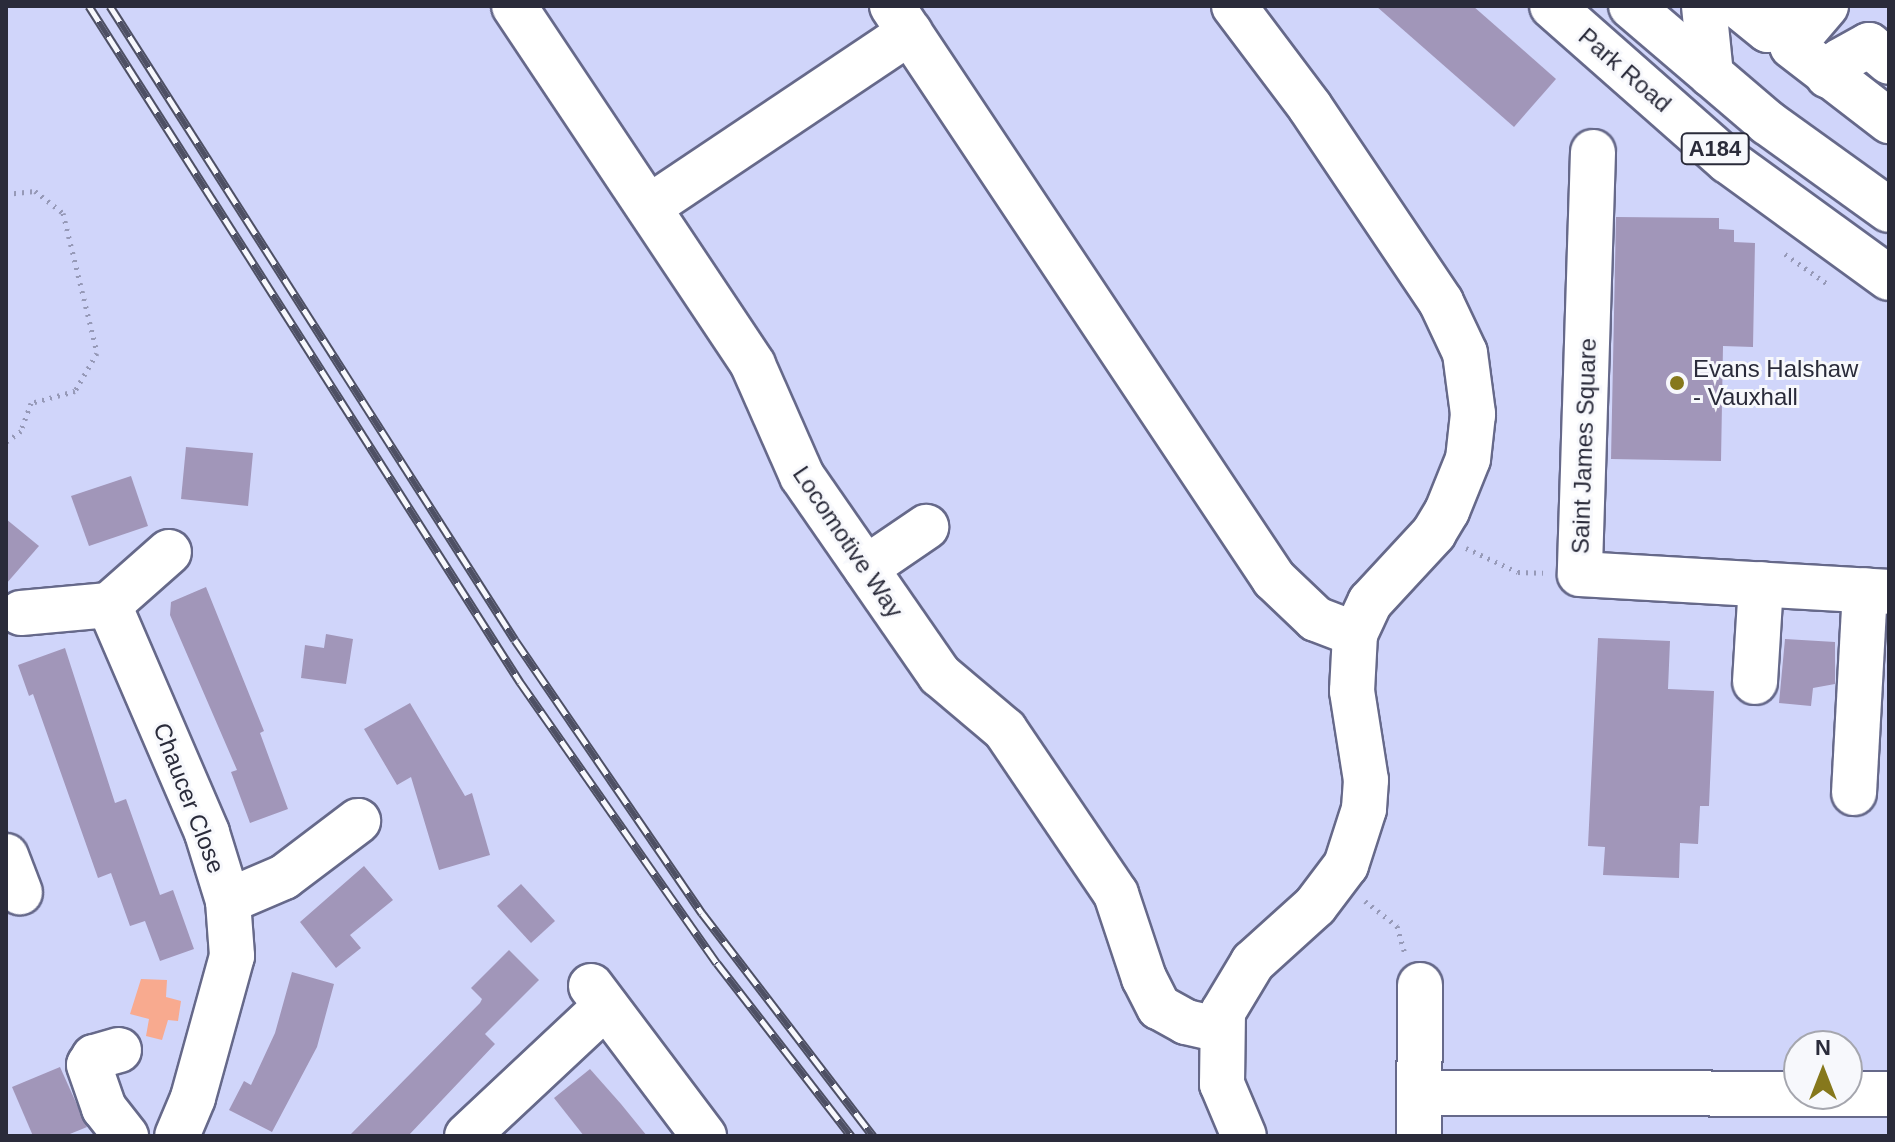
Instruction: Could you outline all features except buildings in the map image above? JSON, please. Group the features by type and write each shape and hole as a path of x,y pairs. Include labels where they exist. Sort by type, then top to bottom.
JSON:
{"main road":[{"name":"Locomotive Way","path":"514,6 753,365 792,461 940,675 1005,730 1108,882 1125,911 1144,978 1159,1007 1186,1022 1220,1030"},
{"path":"1234,6 1310,107 1441,302 1465,353 1473,401 1468,459 1434,533 1370,602 1355,634 1352,691 1366,780 1364,809 1346,865 1315,906 1238,980 1220,1030 1222,1084 1244,1136"},
{"name":"Park Road","path":"1552,6 1728,161 1889,278"},
{"name":"A184","path":"1631,6 1711,75 1889,210"},
{"path":"1704,6 1711,75"},
{"path":"1738,6 1768,30 1787,6"},
{"path":"1826,6 1792,46 1889,121"},
{"path":"1828,76 1840,61 1879,54 1843,6"},
{"path":"649,207 901,19 1274,579 1316,619 1355,634"},
{"name":"Saint James Square","path":"1593,152 1580,574 1877,591"},
{"path":"866,568 926,527"},
{"path":"21,613 109,605 169,552"},
{"path":"1755,682 1761,584"},
{"path":"1854,793 1877,591"},
{"name":"Chaucer Close","path":"109,605 207,833 228,901 232,956 193,1098 177,1136"},
{"path":"228,901 284,877 358,821"},
{"path":"1419,1136 1420,985"},
{"path":"467,1136 598,996 704,1136"},
{"path":"119,1050 94,1057 89,1065 104,1108 126,1136"},
{"path":"1420,1093 1889,1094"}],"path":[{"path":"6,194 35,191 63,213 97,353 75,391 31,403 21,431 6,442"},
{"path":"1434,533 1518,572 1580,574"},
{"path":"1346,865 1359,897 1397,926 1406,969 1420,985"}],"shaded area":[{"path":"141,979 167,980 166,997 181,1001 178,1021 168,1020 162,1040 146,1036 149,1019 130,1014"}],"railway":[{"path":"89,6 520,682 717,963 851,1136"},
{"path":"110,6 515,640 702,913 873,1136"}],"place":[{"name":"Evans Halshaw - Vauxhall","path":"1677,383"}]}
